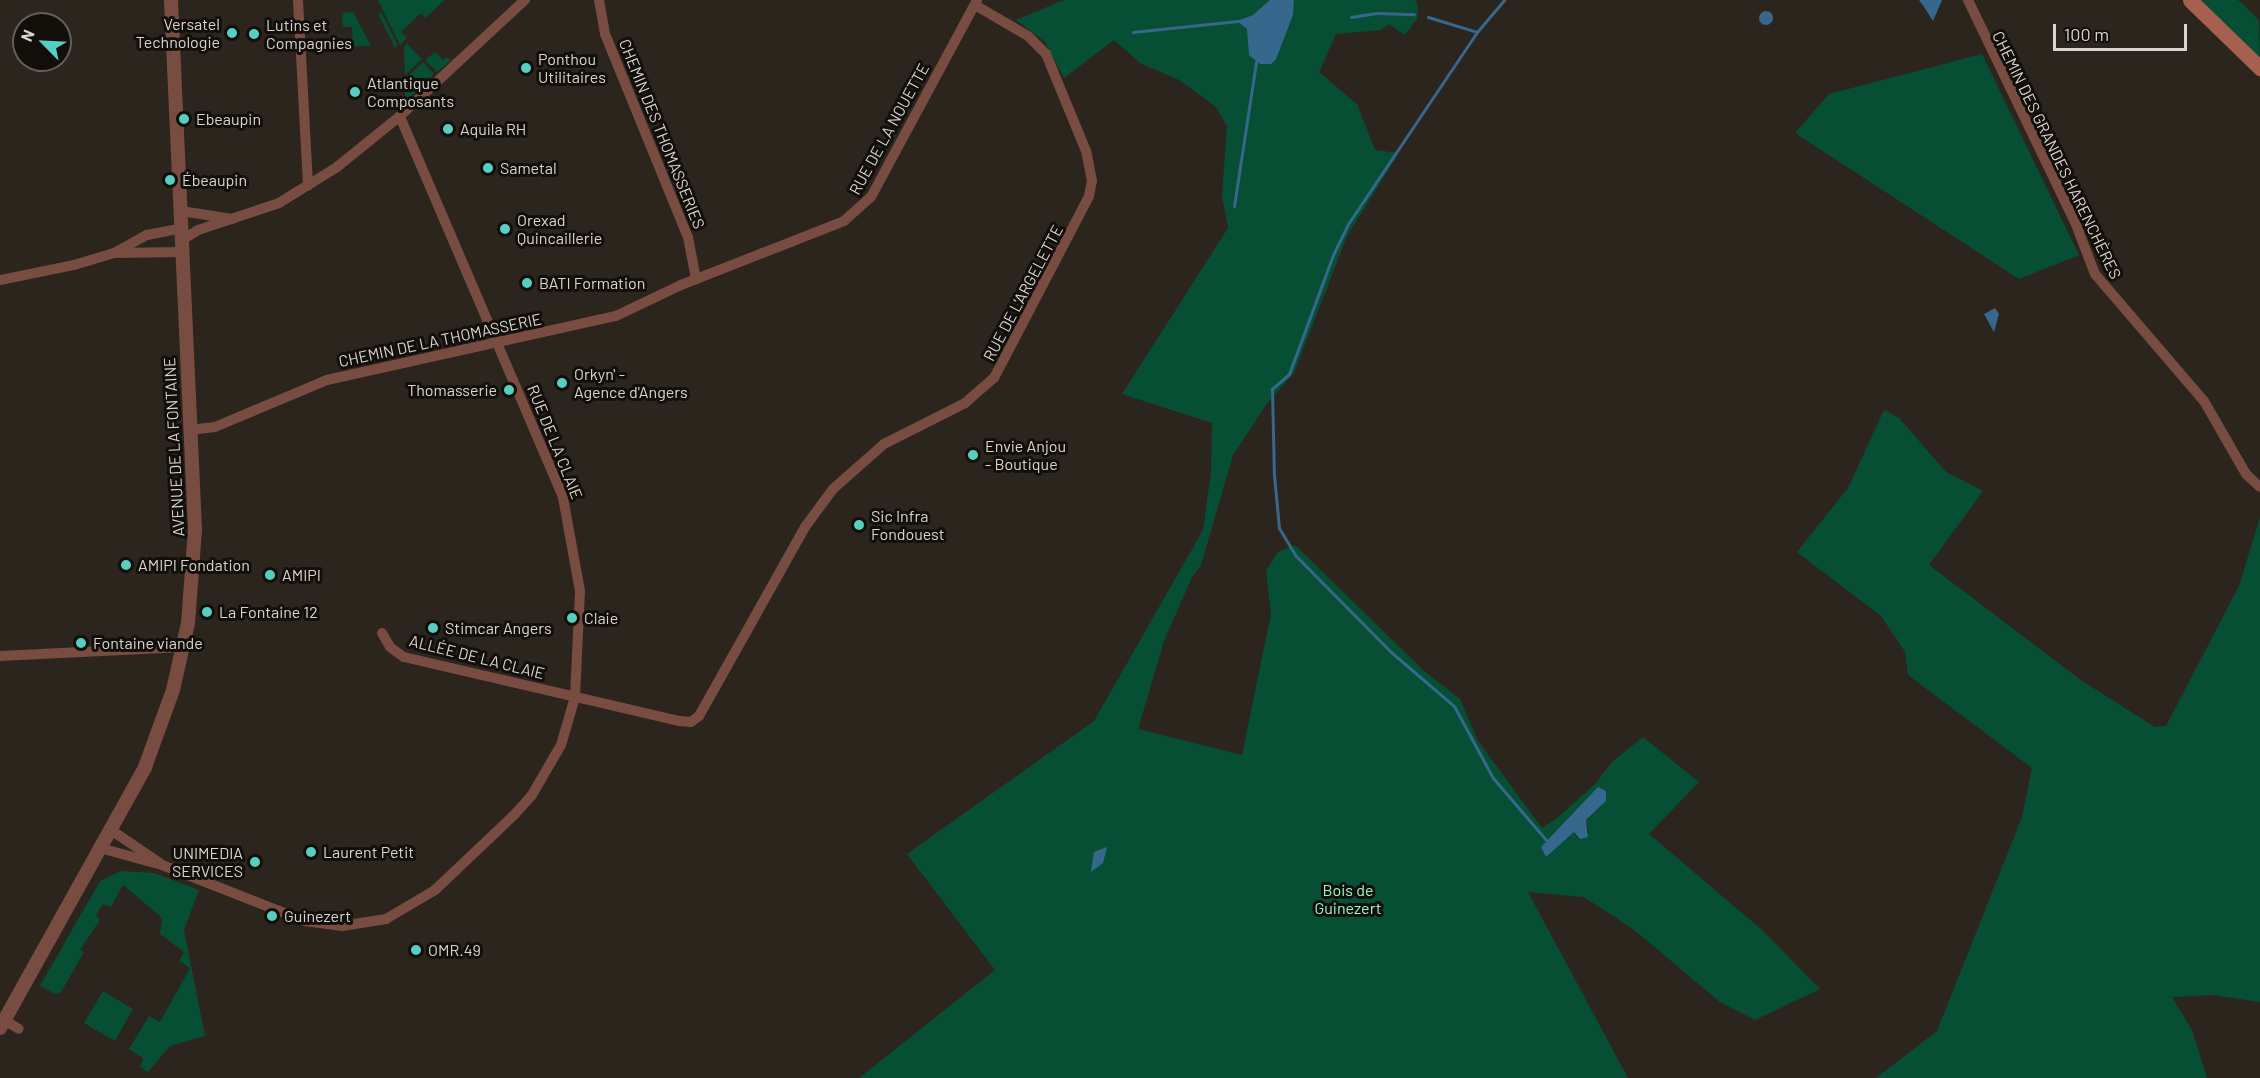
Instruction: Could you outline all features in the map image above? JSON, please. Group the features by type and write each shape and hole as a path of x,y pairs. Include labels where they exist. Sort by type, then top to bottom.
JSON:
{"main road":[{"path":"2190,0 2260,68"}],"street":[{"name":"AVENUE DE LA FONTAINE","path":"2,1024 111,830 153,748 184,647 195,547 171,0"},
{"path":"298,0 308,186"},
{"path":"0,280 28,276 114,253 182,240 232,219 279,203 337,167 400,116 525,0"},
{"name":"CHEMIN DES THOMASSERIES","path":"599,0 605,34 688,237 696,279"},
{"name":"CHEMIN DES GRANDES HARENCHÈRES","path":"1968,0 2075,222 2095,274 2204,401 2246,474 2260,487"},
{"name":"RUE DE LA NOUETTE","path":"696,279 844,221 859,210 871,197 976,2"},
{"name":"RUE DE L'ARGELETTE","path":"574,697 680,721 691,722 699,716 805,527 832,489 884,444 982,392 1006,360 1084,210 1092,181 1086,151 1046,54 1028,36 976,2"},
{"name":"RUE DE LA CLAIE","path":"100,848 162,865 305,921 342,926 386,919 435,890 532,795 561,745 574,697 580,591 574,545 563,497 400,116"},
{"path":"181,212 232,219"},
{"path":"114,253 147,235 182,240"},
{"name":"CHEMIN DE LA THOMASSERIE","path":"190,430 215,427 327,380 616,316 696,279"},
{"name":"ALLÉE DE LA CLAIE","path":"382,633 390,647 404,657 574,697"},
{"path":"0,656 184,647"},
{"name":"RUE DE LA CLAIE","path":"111,830 162,865"},
{"path":"2,1024 19,1029"}],"green space":[{"path":"378,0 445,0 425,18 421,13 401,32 407,38 400,45"},
{"name":"Bois de Guinezert","path":"1064,0 1415,0 1418,7 1417,19 1405,35 1389,24 1381,30 1336,34 1319,72 1357,104 1375,150 1399,153 1347,236 1294,373 1268,402 1233,455 1201,565 1192,577 1164,641 1138,729 1242,755 1271,614 1266,571 1278,552 1295,545 1423,670 1460,699 1478,741 1542,828 1556,819 1595,784 1612,762 1643,737 1699,782 1649,834 1761,929 1820,989 1755,1020 1720,1002 1633,929 1584,897 1528,892 1628,1078 859,1078 995,970 907,854 1094,721 1203,530 1211,472 1212,423 1122,394 1228,228 1222,196 1227,126 1216,107 1179,80 1140,63 1114,40 1064,78 1045,42 1016,20","holes":["1600,787 1606,801 1586,821 1589,833 1577,837 1574,832 1546,856 1541,847"]},
{"path":"2198,0 2238,0 2259,20 2260,60"},
{"path":"353,12 371,46 353,46 352,27 343,27 342,13"},
{"path":"381,12 398,46 395,48 378,14"},
{"path":"407,44 422,59 405,75 404,47"},
{"path":"435,52 443,60 447,57 451,60 437,72 425,60"},
{"path":"1982,54 2079,255 2019,279 1795,133 1829,94"},
{"path":"423,62 434,74 401,106 397,97 405,96 405,79"},
{"path":"1884,410 1899,418 1946,472 1983,491 1929,565 2082,681 2155,727 2166,726 2239,586 2260,517 2260,1002 2212,995 2172,997 2192,1030 2207,1078 1876,1078 1937,1031 2022,817 2032,768 1908,675 1905,652 1881,616 1797,552 1848,488"},
{"path":"121,871 154,873 199,890 184,930 205,1036 170,1046 148,1072 140,1067 143,1058 129,1049 149,1016 160,1022 190,968 179,961 184,952 160,934 162,918 127,888 123,885 111,907 103,904 96,915 100,920 80,950 84,952 61,992 55,994 40,986 100,881"},
{"path":"103,991 133,1009 115,1041 84,1023"}],"water":[{"path":"1270,0 1294,0 1293,15 1276,59 1271,64 1260,64 1249,55 1247,29 1237,21 1253,15"},
{"path":"1919,0 1942,0 1933,21 1924,7"},
{"path":"1766,11 1771,13 1773,18 1771,23 1766,25 1761,23 1759,18 1761,13"},
{"path":"1995,308 1999,314 1994,332 1984,314"},
{"path":"1598,787 1606,791 1606,801 1586,820 1588,837 1580,839 1574,832 1546,857 1541,847"},
{"path":"1107,847 1103,863 1091,872 1094,852"}],"waterway":[{"path":"1428,17 1477,32 1504,0"},
{"path":"1351,17 1377,13 1414,14"},
{"path":"1133,32 1237,21"},
{"path":"1477,32 1348,224 1333,255 1289,374 1272,389 1274,475 1279,528 1296,556 1391,652 1454,706 1493,778 1547,841"},
{"path":"1234,206 1256,62"}],"place":[{"name":"Versatel Technologie","path":"232,33"},
{"name":"Lutins et Compagnies","path":"254,34"},
{"name":"Ponthou Utilitaires","path":"526,68"},
{"name":"Atlantique Composants","path":"355,92"},
{"name":"Ebeaupin","path":"184,119"},
{"name":"Aquila RH","path":"448,129"},
{"name":"Sametal","path":"488,168"},
{"name":"Ébeaupin","path":"170,180"},
{"name":"Orexad Quincaillerie","path":"505,229"},
{"name":"BATI Formation","path":"527,283"},
{"name":"Orkyn' - Agence d'Angers","path":"562,383"},
{"name":"Thomasserie","path":"509,390"},
{"name":"Envie Anjou - Boutique","path":"973,455"},
{"name":"Sic Infra Fondouest","path":"859,525"},
{"name":"AMIPI Fondation","path":"126,565"},
{"name":"AMIPI","path":"270,575"},
{"name":"La Fontaine 12","path":"207,612"},
{"name":"Claie","path":"572,618"},
{"name":"Stimcar Angers","path":"433,628"},
{"name":"Fontaine viande","path":"81,643"},
{"name":"Laurent Petit","path":"311,852"},
{"name":"UNIMEDIA SERVICES","path":"255,862"},
{"name":"Guinezert","path":"272,916"},
{"name":"OMR.49","path":"416,950"}]}
